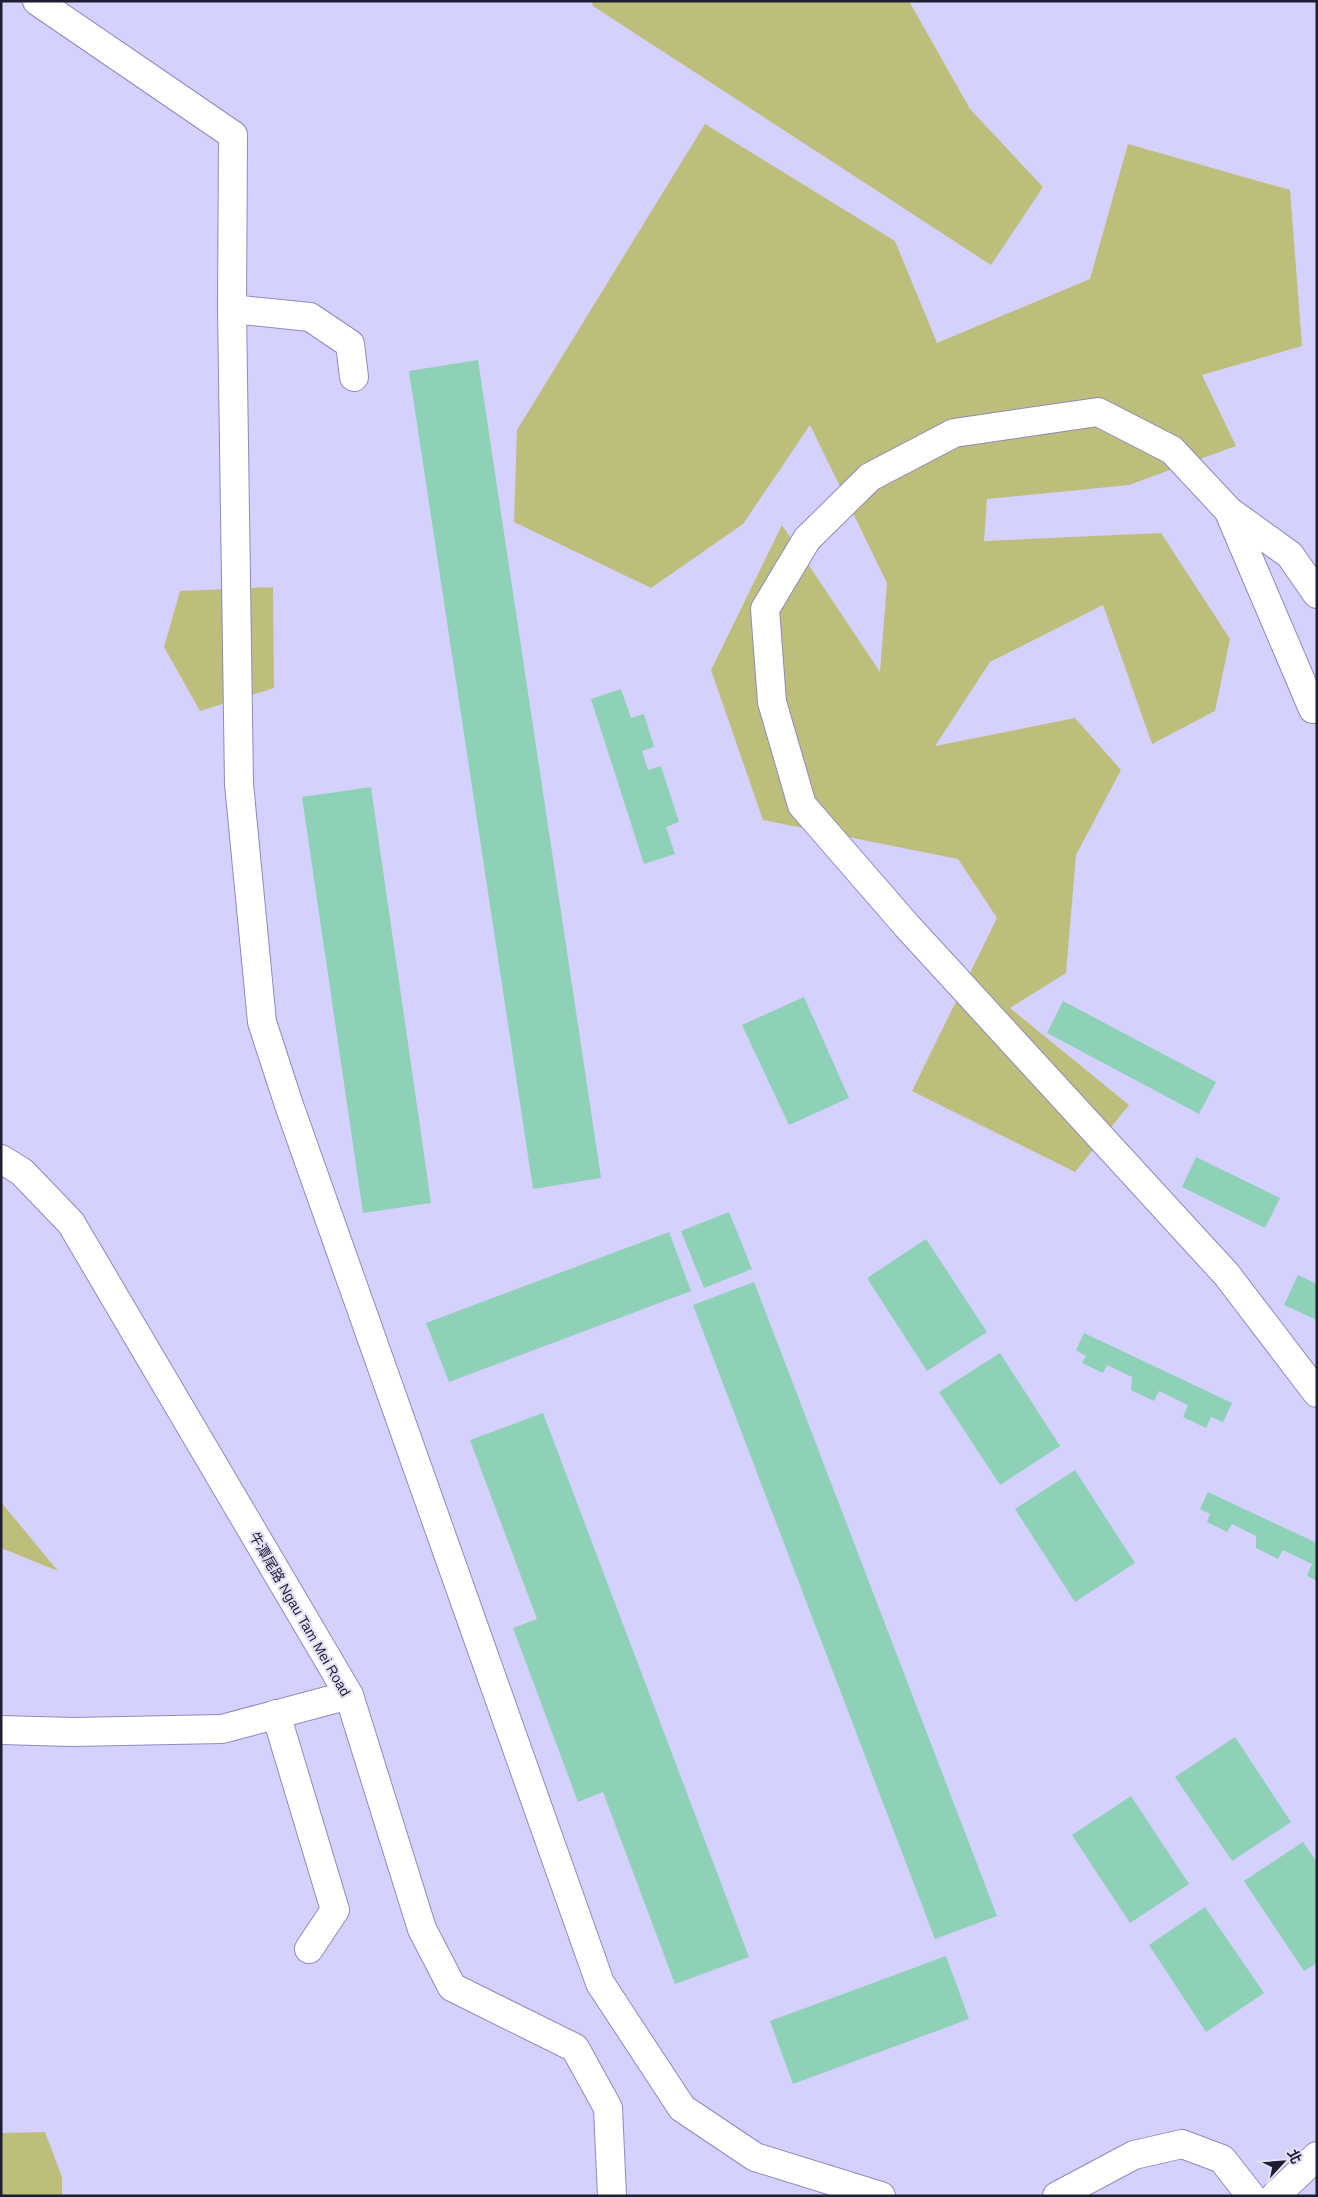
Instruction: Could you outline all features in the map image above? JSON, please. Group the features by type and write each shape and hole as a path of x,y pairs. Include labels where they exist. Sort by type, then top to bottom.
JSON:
{"street":[{"path":"37,1 233,135 232,309 239,784 262,1022 289,1105 600,1983 682,2108 754,2157 881,2196"},
{"path":"232,309 310,317 350,344 354,377"},
{"path":"1317,594 1290,555 1229,511 1172,450 1098,412 954,433 870,477 807,539 765,609 772,702 802,805 907,926 1227,1275 1317,1393"},
{"path":"1229,511 1313,709"},
{"name":"牛潭尾路 Ngau Tam Mei Road","path":"1,1158 22,1172 71,1223 349,1695 422,1929 452,1986 575,2048 608,2108 612,2196"},
{"path":"1,1730 73,1732 222,1728 349,1695"},
{"path":"276,1714 335,1910 309,1949"},
{"path":"1057,2196 1134,2155 1182,2144 1222,2160 1251,2196"},
{"path":"1275,2196 1317,2156"}],"shaded area":[{"path":"592,1 909,1 970,109 1043,187 991,265 593,6"},
{"path":"705,124 895,241 937,343 1090,279 1128,144 1290,190 1302,346 1202,375 1236,446 1129,485 987,499 984,541 1161,533 1230,639 1215,711 1152,744 1103,605 990,662 935,746 1075,718 1121,770 1076,855 1066,973 1010,1008 1129,1105 1075,1172 912,1091 997,918 958,859 763,820 711,670 782,525 880,672 887,583 810,425 743,524 651,588 514,522 517,430"},
{"path":"273,587 274,688 200,711 164,647 180,591"},
{"path":"1,1502 58,1571 1,1548"},
{"path":"45,2132 62,2177 62,2196 1,2196 1,2133"}],"building":[{"path":"478,360 601,1178 533,1189 409,371"},
{"path":"621,689 631,718 644,714 654,747 642,751 648,770 661,766 679,822 666,827 675,854 644,864 591,699"},
{"path":"371,787 431,1203 363,1213 302,797"},
{"path":"804,997 849,1098 789,1125 742,1025"},
{"path":"1063,1001 1216,1082 1199,1114 1047,1033"},
{"path":"1196,1157 1280,1198 1265,1228 1182,1187"},
{"path":"729,1212 752,1269 704,1288 681,1231"},
{"path":"669,1232 691,1291 449,1382 426,1323"},
{"path":"926,1239 987,1332 927,1371 867,1278"},
{"path":"1298,1275 1317,1284 1317,1320 1284,1305"},
{"path":"754,1282 997,1916 935,1939 693,1305"},
{"path":"1084,1333 1232,1403 1223,1422 1211,1417 1206,1428 1183,1417 1188,1405 1159,1391 1154,1401 1131,1390 1132,1377 1107,1365 1103,1373 1082,1363 1086,1356 1076,1350"},
{"path":"1000,1353 1060,1446 1000,1485 939,1392"},
{"path":"543,1413 749,1957 675,1984 603,1792 578,1802 513,1628 537,1619 470,1440"},
{"path":"1075,1470 1135,1563 1075,1602 1015,1509"},
{"path":"1208,1492 1317,1543 1317,1581 1307,1576 1312,1564 1283,1550 1278,1559 1256,1548 1256,1536 1232,1524 1227,1532 1207,1522 1210,1514 1200,1509"},
{"path":"1235,1737 1291,1822 1232,1861 1175,1777"},
{"path":"1131,1796 1189,1884 1130,1923 1072,1835"},
{"path":"1303,1842 1317,1862 1317,1963 1304,1971 1244,1881"},
{"path":"1205,1907 1264,1993 1206,2032 1149,1945"},
{"path":"946,1956 969,2019 793,2084 770,2021"}]}
